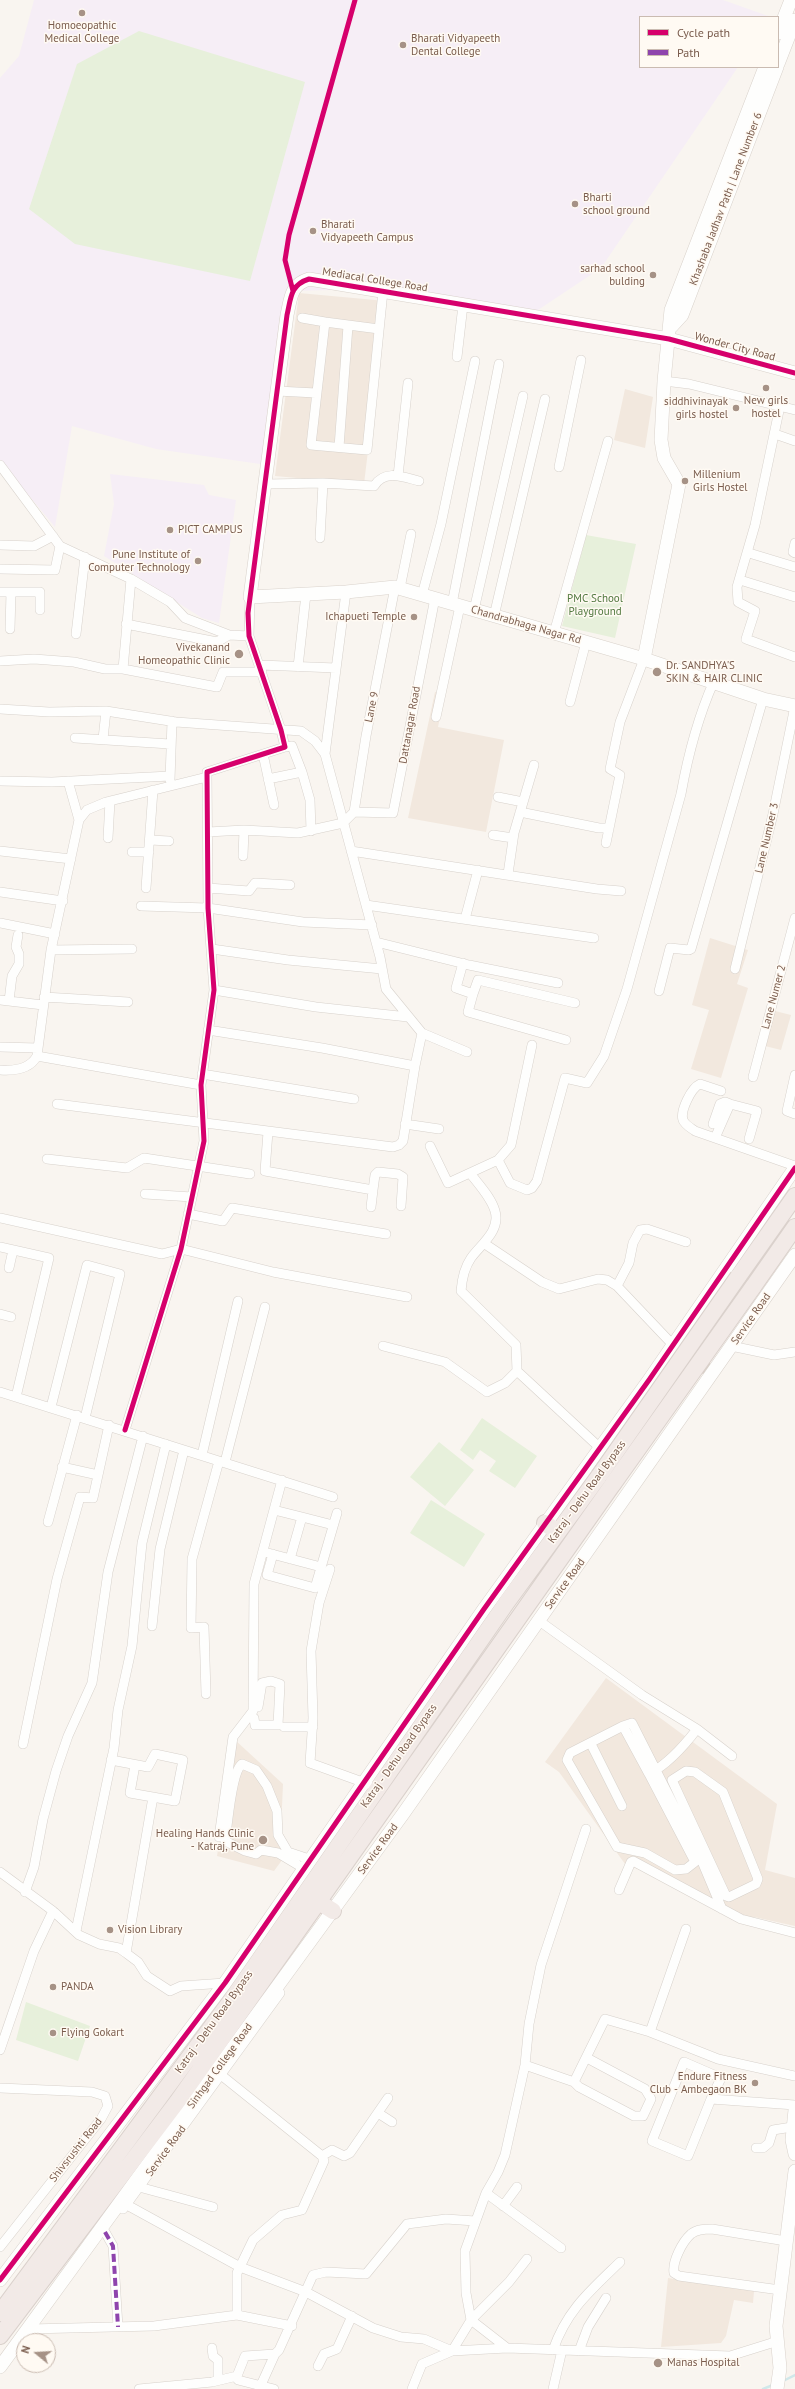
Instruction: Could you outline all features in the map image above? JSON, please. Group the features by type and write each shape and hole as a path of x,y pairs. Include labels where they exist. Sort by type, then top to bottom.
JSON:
{"highway":[{"name":"Katraj - Dehu Road Bypass","path":"0,2313 231,1987 551,1528 599,1476 795,1196"},
{"name":"Katraj - Dehu Road Bypass","path":"0,2336 177,2102 612,1484 795,1227"},
{"path":"319,1902 332,1911"}],"street":[{"path":"779,31 791,0"},
{"path":"779,61 795,20"},
{"name":"Khashaba Jadhav Path | Lane Number 6","path":"644,659 679,484 664,458 662,446 664,381 670,333 671,310 765,68"},
{"name":"Khashaba Jadhav Path | Lane Number 6","path":"670,333 682,314 777,68"},
{"name":"Mediacal College Road","path":"250,596 266,484 287,315 293,291 299,282 309,279 463,305 670,333"},
{"path":"326,322 316,391 311,445 367,450 383,291"},
{"path":"457,357 463,305"},
{"path":"302,318 348,326 378,329"},
{"path":"339,447 348,326"},
{"name":"Wonder City Road","path":"670,333 795,374"},
{"path":"558,467 581,360"},
{"path":"422,595 453,470 475,361"},
{"path":"436,717 499,364"},
{"path":"664,381 689,384 795,410"},
{"path":"398,476 408,383"},
{"path":"277,388 316,391"},
{"path":"474,610 523,396"},
{"path":"494,616 545,399"},
{"path":"780,406 749,553 737,587 738,602 755,611 746,639 795,657"},
{"path":"775,434 795,441"},
{"path":"554,633 608,441"},
{"path":"0,465 60,546 131,579 170,602 185,618 229,635 249,636"},
{"path":"266,484 323,483 374,486 386,475 419,481"},
{"path":"320,538 323,483"},
{"name":"Lane 9","path":"354,812 366,736 411,534"},
{"path":"0,545 34,546 52,536"},
{"path":"795,543 793,552 795,553"},
{"path":"0,569 55,570 60,546"},
{"path":"749,553 795,567"},
{"path":"76,634 85,557"},
{"path":"123,668 131,579"},
{"path":"740,580 795,597"},
{"name":"Chandrabhaga Nagar Rd","path":"250,596 346,592 398,587 644,659 714,681 764,699 795,706"},
{"path":"0,592 40,592 40,610"},
{"path":"10,629 11,592"},
{"path":"346,592 325,754 372,925 386,989 408,1018 416,1024 422,1033 467,1052"},
{"path":"298,667 306,594"},
{"path":"250,596 249,636 281,730 285,747"},
{"name":"Dattanagar Road","path":"354,812 393,813 435,598"},
{"path":"126,624 217,642 229,635"},
{"path":"570,702 586,642"},
{"path":"0,661 34,659 74,662 105,668 123,668 217,687 223,672 298,667 336,668"},
{"path":"606,843 620,774 610,769 620,722 644,659"},
{"path":"498,1160 510,1183 527,1190 532,1188 537,1181 565,1078 587,1083 604,1056 627,989 681,794 686,768 704,706 714,681"},
{"path":"659,991 670,948 691,949 764,699"},
{"name":"Lane Number 3","path":"735,968 773,814 795,706"},
{"path":"0,708 49,712 106,711 172,721 301,731 309,735 325,754"},
{"path":"103,740 106,711"},
{"path":"170,786 170,744 172,721"},
{"path":"75,738 170,744"},
{"path":"125,1430 181,1249 204,1141 201,1085 214,990 208,908 207,772 292,746 302,772 310,800 311,831"},
{"path":"263,754 274,805"},
{"path":"508,874 513,838 534,765"},
{"path":"268,780 302,772"},
{"path":"0,780 68,781 170,776"},
{"path":"0,1070 19,1069 30,1065 38,1052 51,950 63,901 79,820 87,810 110,801 207,776"},
{"path":"68,781 79,820"},
{"path":"146,888 153,790"},
{"path":"498,797 523,802"},
{"path":"108,838 110,801"},
{"path":"208,832 244,830 298,833 344,823 354,812"},
{"path":"520,812 599,828 609,828"},
{"path":"243,856 244,830"},
{"path":"493,836 513,838"},
{"path":"150,840 168,841"},
{"path":"0,851 71,859"},
{"path":"351,851 508,874 597,889 620,891"},
{"path":"132,852 149,852"},
{"path":"465,919 478,870"},
{"path":"208,888 249,891 255,883 290,885"},
{"path":"0,892 63,901"},
{"path":"366,905 594,938"},
{"path":"141,906 208,908 303,922 372,925"},
{"name":"Lane Numer 2","path":"753,1077 795,918"},
{"path":"0,923 55,934"},
{"path":"18,935 16,947 19,954 18,964 12,976 4,1001 128,1002"},
{"path":"376,942 463,963 558,983"},
{"path":"51,950 132,949"},
{"path":"212,949 288,960 382,968"},
{"path":"463,963 456,988 474,994"},
{"path":"566,1040 468,1012 478,980 575,1003"},
{"path":"214,990 316,1007 408,1018"},
{"path":"208,1030 322,1048 414,1066"},
{"path":"57,1104 202,1124 393,1147 399,1145 403,1141 414,1066 422,1033"},
{"path":"430,1146 448,1183 498,1160 511,1145 532,1045"},
{"path":"0,1047 38,1052 201,1085"},
{"path":"202,1074 354,1099"},
{"path":"795,1075 787,1106 787,1112 795,1114"},
{"path":"551,1528 599,1447 674,1353 795,1167 695,1131 685,1124 682,1115 692,1089 700,1084 722,1091"},
{"path":"713,1124 720,1104 725,1102 757,1111 749,1139"},
{"path":"715,1138 730,1104"},
{"path":"405,1124 439,1129"},
{"path":"268,1132 265,1171 374,1190"},
{"path":"47,1159 127,1168 144,1158 250,1174"},
{"path":"371,1207 375,1175 378,1172 401,1175 403,1177 401,1206"},
{"path":"470,1173 487,1196 496,1212 495,1223 485,1244 470,1259 462,1278 461,1290 516,1345 517,1372 599,1447"},
{"path":"145,1194 192,1197"},
{"path":"188,1214 223,1221 232,1208 386,1234"},
{"path":"0,1218 162,1254 181,1249 273,1272 407,1297"},
{"path":"617,1286 629,1263 633,1243 640,1230 647,1229 686,1242"},
{"path":"485,1244 542,1282 559,1289 598,1279 606,1280 617,1286 674,1353"},
{"path":"0,1247 49,1258 16,1397"},
{"path":"9,1268 13,1250"},
{"name":"Service Road","path":"332,1911 538,1620 707,1375 731,1346 795,1255"},
{"path":"48,1522 62,1467 81,1416 120,1274 87,1265 51,1407"},
{"path":"202,1455 238,1301"},
{"path":"206,1694 204,1627 191,1628 192,1559 222,1461 265,1307"},
{"path":"0,1314 11,1317"},
{"path":"383,1346 445,1362 487,1392 505,1384 517,1372"},
{"path":"731,1346 774,1355 795,1352"},
{"path":"0,1392 81,1416 333,1497"},
{"path":"23,1744 57,1579 80,1497 93,1498 109,1425"},
{"path":"25,1892 34,1867 43,1819 56,1771 68,1736 92,1682 108,1572 143,1436"},
{"path":"76,1931 111,1760 118,1710 132,1646 142,1543 166,1444"},
{"path":"152,1626 160,1549 184,1450"},
{"path":"62,1467 98,1475"},
{"path":"219,1838 233,1738 252,1717 258,1709 262,1683 271,1681 280,1684 278,1725 255,1725 252,1717 254,1590 282,1480"},
{"path":"274,1510 333,1525"},
{"path":"273,1554 267,1576 315,1588 337,1513"},
{"path":"290,1559 302,1517"},
{"path":"263,1552 321,1567"},
{"path":"0,2280 231,1987 306,1864 371,1786 310,1762 313,1727 311,1651 320,1603 330,1569"},
{"path":"538,1620 642,1695 697,1729 732,1756"},
{"path":"701,1859 686,1869 675,1870 645,1853 618,1847 567,1760 570,1753 632,1723 653,1772 701,1859 726,1897 758,1883 758,1880 723,1792 695,1772 686,1771 672,1780 701,1859 722,1909"},
{"path":"284,1727 313,1727"},
{"path":"653,1772 686,1743 697,1729"},
{"path":"591,1744 622,1806"},
{"path":"111,1760 149,1767 155,1754 183,1760 175,1801 130,1792 135,1765"},
{"path":"242,1764 256,1770 267,1786 277,1811 278,1835 288,1852 306,1864 272,1850 261,1850 256,1854 246,1852 225,1840 232,1782 238,1767 242,1764"},
{"path":"126,1953 153,1797"},
{"path":"507,2348 471,2320 466,2293 465,2250 486,2193 498,2172 504,2155 525,2065 529,2024 541,1965 586,1829"},
{"path":"619,1890 631,1862 633,1861 741,1919 795,1933"},
{"path":"0,1872 25,1892 53,1911 76,1931 90,1940 118,1948 126,1953 138,1962 147,1976 170,1991 182,1986 231,1987"},
{"path":"0,2050 34,1951 53,1911"},
{"name":"Sinhgad College Road","path":"78,2260 332,1911"},
{"name":"Service Road","path":"1,2362 29,2329 78,2260 86,2258 127,2204 317,1942 322,1926"},
{"path":"650,2032 686,1929"},
{"path":"574,2082 605,2019 650,2032 718,2059 795,2076"},
{"path":"525,2065 574,2082 579,2088 634,2116 643,2116 651,2099 645,2089 587,2058"},
{"path":"684,2062 722,2078 712,2099 688,2156 652,2141 684,2062"},
{"path":"221,2076 322,2156 324,2161 302,2210 282,2216 253,2240 240,2267 237,2278 237,2315"},
{"name":"Shivsrushti Road","path":"0,2088 92,2092 105,2096 108,2106 101,2119 0,2247"},
{"path":"322,2156 332,2150 344,2156 347,2155 388,2098"},
{"path":"712,2099 795,2105"},
{"path":"795,2110 792,2127 795,2154"},
{"path":"378,2113 392,2122"},
{"path":"756,2148 763,2148 769,2143 773,2130 792,2127"},
{"path":"777,2389 780,2368 776,2326 795,2171"},
{"path":"139,2187 213,2207"},
{"path":"503,2206 517,2187"},
{"path":"486,2193 561,2248"},
{"path":"127,2204 240,2267 306,2292 373,2328 401,2337 424,2339 452,2351"},
{"path":"261,2385 275,2354 279,2350 292,2326 313,2275 326,2272 366,2274 407,2224 446,2219 476,2221"},
{"path":"780,2290 679,2276 674,2273 673,2268 676,2259 691,2234 700,2229 712,2229 786,2241"},
{"path":"106,2232 114,2246 118,2327"},
{"path":"452,2351 471,2320 509,2282 527,2259"},
{"path":"554,2389 560,2330 582,2299 620,2262"},
{"path":"579,2351 588,2327 606,2298"},
{"path":"29,2329 118,2327 190,2323 237,2315 292,2326"},
{"path":"318,2366 324,2354 337,2348 352,2316"},
{"path":"412,2389 422,2364 452,2351 507,2348 730,2356 778,2341"},
{"path":"212,2348 213,2356 218,2360 218,2380"},
{"path":"139,2389 207,2386 218,2380 237,2376 245,2356 275,2354"},
{"path":"238,2380 274,2389"}],"shaded area":[{"name":"Bharati Vidyapeeth Campus","path":"34,0 723,0 768,16 639,16 639,68 737,68 601,268 529,316 366,289 293,291 267,465 156,449 72,426 55,527 0,461 0,78 19,56"},
{"path":"299,293 386,301 364,484 275,476"},
{"path":"625,389 653,397 645,448 614,440"},
{"name":"PICT CAMPUS","path":"110,474 204,485 209,495 236,500 219,623 202,618 104,556 114,504"},
{"path":"435,692 445,693 438,727 504,740 486,832 408,818"},
{"path":"710,938 748,950 737,984 748,988 721,1078 691,1069 709,1010 692,1005"},
{"path":"775,1011 791,1015 781,1050 765,1046"},
{"path":"606,1678 777,1804 765,1870 795,1878 795,1926 754,1917 752,1927 735,1921 648,1873 625,1864 559,1772 545,1762"},
{"path":"235,1740 283,1784 281,1829 288,1845 285,1856 274,1871 217,1856"},
{"path":"668,2278 754,2291 753,2303 734,2300 726,2336 721,2343 661,2347"}],"green space":[{"path":"139,31 305,82 250,281 75,244 29,209 77,64"},
{"name":"PMC School Playground","path":"586,535 636,544 615,638 562,626"},
{"path":"482,1418 537,1456 515,1488 489,1471 496,1461 480,1450 473,1460 460,1450"},
{"path":"439,1442 474,1470 445,1506 410,1477"},
{"path":"431,1500 485,1534 464,1567 410,1533"},
{"name":"Flying Gokart","path":"26,2002 90,2026 78,2061 16,2040"}],"waterway":[{"path":"783,2381 795,2375"},
{"path":"763,2389 773,2385"}],"tunnel":[{"path":"682,1351 707,1369"}],"marked path":[{"path":"105,2232 113,2246 118,2327"}],"cycle path":[{"path":"293,291 285,260 289,235 355,0"},
{"path":"125,1430 181,1249 204,1141 201,1085 214,990 208,908 207,772 285,747 281,730 249,636 248,613 287,315 292,293 298,285 309,279 669,339 795,373"},
{"path":"0,2280 225,1983 484,1609 649,1380 795,1168"}],"place":[{"name":"Homoeopathic Medical College","path":"82,13"},
{"name":"Bharati Vidyapeeth Dental College","path":"403,45"},
{"name":"Bharti school ground","path":"575,204"},
{"name":"Bharati Vidyapeeth Campus","path":"313,231"},
{"name":"sarhad school bulding","path":"653,275"},
{"name":"New girls hostel","path":"766,388"},
{"name":"siddhivinayak girls hostel","path":"736,408"},
{"name":"Millenium Girls Hostel","path":"685,481"},
{"name":"PICT CAMPUS","path":"170,530"},
{"name":"Pune Institute of Computer Technology","path":"198,561"},
{"name":"Ichapueti Temple","path":"414,617"},
{"name":"Vivekanand Homeopathic Clinic","path":"239,654"},
{"name":"Dr. SANDHYA'S SKIN & HAIR CLINIC","path":"657,672"},
{"name":"Healing Hands Clinic - Katraj, Pune","path":"263,1840"},
{"name":"Vision Library","path":"110,1930"},
{"name":"PANDA","path":"53,1987"},
{"name":"Flying Gokart","path":"53,2033"},
{"name":"Endure Fitness Club - Ambegaon BK","path":"755,2083"},
{"name":"Manas Hospital","path":"658,2363"}]}
